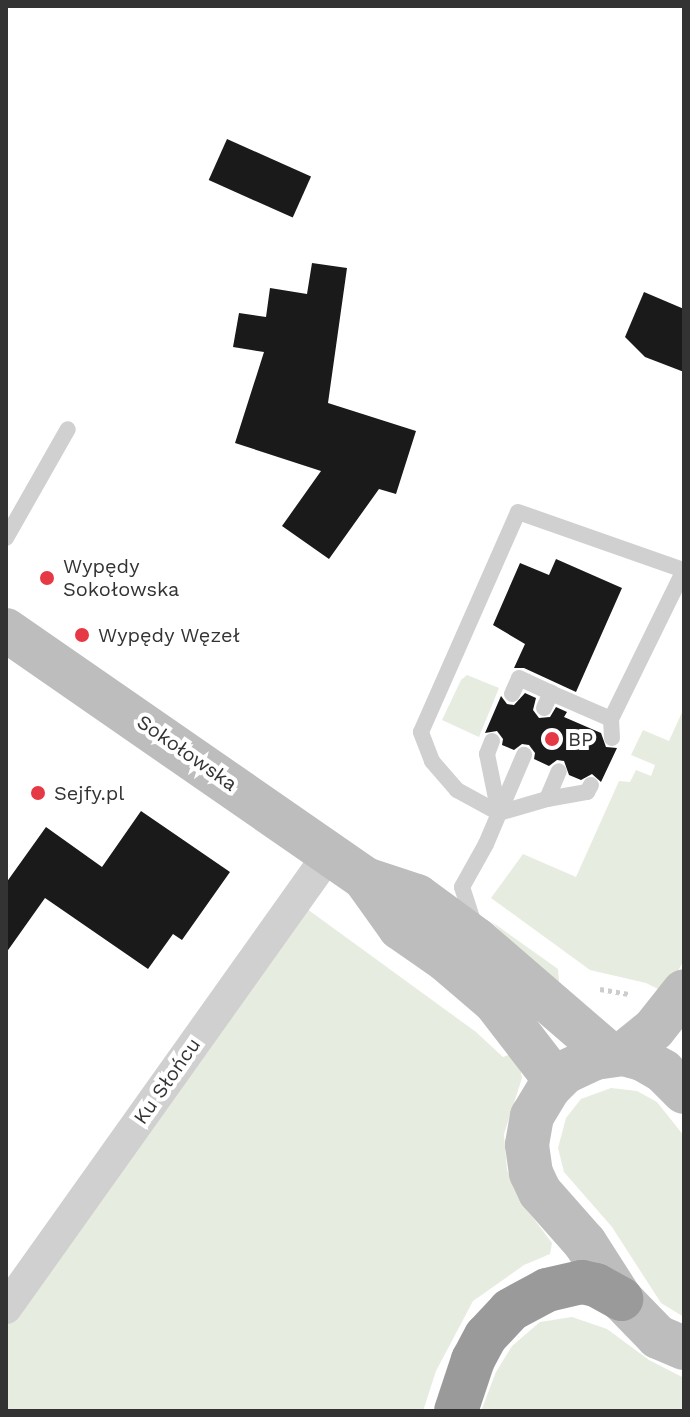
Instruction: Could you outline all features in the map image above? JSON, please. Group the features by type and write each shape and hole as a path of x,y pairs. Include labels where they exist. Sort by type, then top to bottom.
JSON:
{"highway":[{"path":"456,1411 473,1360 486,1336 510,1310 565,1284 596,1285 621,1299"}],"street":[{"name":"Sokołowska","path":"6,630 365,879 417,896 477,940 616,1054 642,1059 663,1071 684,1092"},
{"name":"Ku Słońcu","path":"6,1308 329,854"},
{"name":"Sokołowska","path":"365,879 400,928 446,960 495,1002 555,1080"},
{"path":"684,991 654,1029 616,1054 579,1065 555,1080 532,1116 527,1145 531,1173 546,1202 585,1243 621,1299 658,1337 684,1348"}],"lane":[{"path":"6,538 68,429"},
{"path":"591,785 587,792 547,799 499,813 457,790 432,761 421,732 518,512 683,570 611,719 612,738"},
{"path":"512,694 519,678 548,700 587,708 611,719"},
{"path":"580,724 587,708"},
{"path":"492,741 487,754 499,813"},
{"path":"477,940 472,911 462,887 524,755"},
{"path":"547,799 559,771"},
{"path":"417,896 462,887"}],"shaded area":[{"path":"467,675 499,688 479,737 442,720 461,680"},
{"path":"684,708 684,960 666,993 646,983 590,970 491,898 523,854 576,877 619,781 630,782 636,770 651,776 655,765 631,755 643,730 669,741"},
{"path":"303,906 476,1032 503,1057 517,1052 522,1078 504,1134 507,1170 525,1207 552,1243 550,1254 524,1265 473,1301 436,1371 423,1411 6,1411 6,1326"},
{"path":"492,922 558,969 559,981 552,988"},
{"path":"611,1088 637,1091 657,1102 684,1136 684,1317 661,1303 612,1227 564,1172 558,1148 566,1118 581,1099"},
{"path":"572,1317 607,1329 649,1360 684,1378 684,1411 481,1411 496,1372 512,1346 540,1322"}],"building":[{"path":"227,139 311,176 293,218 209,180"},
{"path":"312,263 347,268 328,403 416,431 396,494 379,489 329,559 282,526 321,471 235,443 264,352 233,347 239,313 266,317 270,288 307,294"},
{"path":"644,292 684,309 684,372 645,357 625,337"},
{"path":"556,559 622,588 576,692 524,668 514,668 525,644 493,625 520,563 549,575"},
{"path":"525,693 536,698 533,710 539,718 550,717 556,707 567,712 564,717 601,733 606,747 617,748 601,782 592,774 581,780 569,775 564,761 557,760 549,766 534,759 535,753 529,745 522,744 514,750 502,745 503,739 497,731 485,733 501,696 507,704 514,705"},
{"path":"141,811 230,872 182,940 173,934 148,969 45,898 6,953 6,883 46,827 102,867"}],"place":[{"name":"Wypędy Sokołowska","path":"47,578"},
{"name":"Wypędy Węzeł","path":"82,635"},
{"name":"BP","path":"552,739"},
{"name":"Sejfy.pl","path":"38,793"}]}
